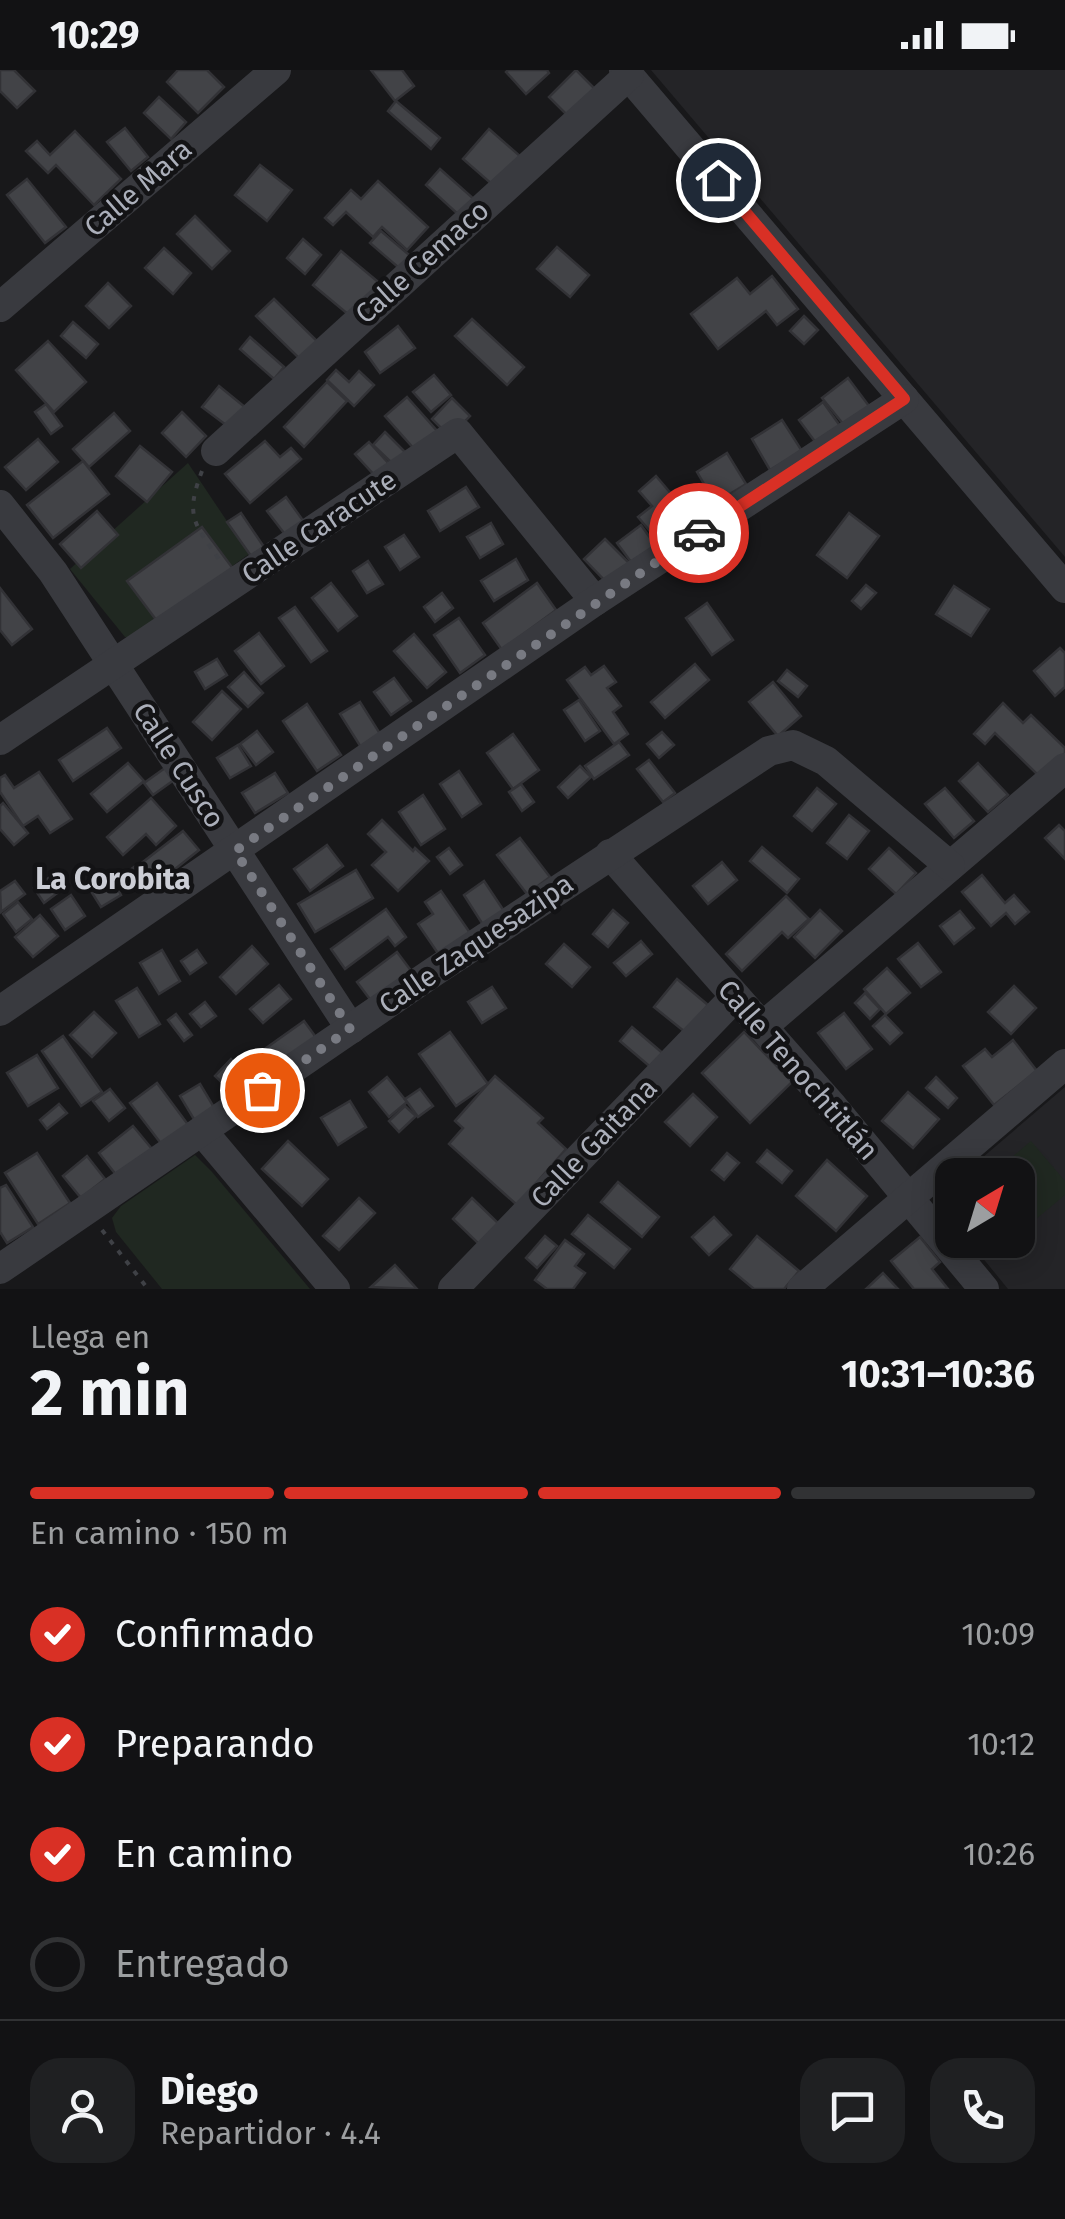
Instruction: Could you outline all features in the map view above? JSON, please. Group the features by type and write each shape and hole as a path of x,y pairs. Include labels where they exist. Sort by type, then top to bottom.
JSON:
{"street":[{"name":"Calle Mara","path":"0,307 276,70"},
{"path":"626,73 1065,588"},
{"name":"Calle Cemaco","path":"216,451 626,73"},
{"path":"0,1011 595,602 904,399"},
{"name":"Calle Caracute","path":"0,740 458,434 595,602"},
{"name":"Calle Cusco","path":"0,505 53,572 350,1029"},
{"name":"Calle Zaquesazipa","path":"0,1269 610,854 769,752 794,745 826,760 950,866"},
{"path":"762,1026 1065,768"},
{"name":"Calle Tenochtitlán","path":"610,854 762,1026 984,1289"},
{"name":"Calle Gaitana","path":"453,1289 735,997"},
{"path":"802,1289 1065,1064"},
{"path":"202,1131 336,1289"}],"path":[{"path":"216,451 201,473 192,500 193,520 235,584"},
{"path":"87,1210 148,1289"}],"shaded area":[{"path":"651,70 1065,70 1065,557"},
{"path":"188,463 249,554 133,637 125,637 70,569"},
{"path":"1065,1087 1065,1289 1008,1289 983,1258 1035,1258 1035,1158 982,1158"},
{"path":"1031,1141 1065,1181 1065,1195 1035,1220 1035,1158 1011,1158"},
{"path":"195,1155 310,1289 162,1289 116,1232 112,1218 121,1206"}],"building":[{"path":"0,70 14,70 35,91 17,108 0,91"},
{"path":"178,70 207,70 224,87 198,113 167,82"},
{"path":"371,70 402,70 414,86 395,101"},
{"path":"508,70 547,70 549,73 526,94"},
{"path":"576,70 598,92 570,118 549,97"},
{"path":"159,97 186,122 171,139 144,113"},
{"path":"396,101 440,138 431,149 388,111"},
{"path":"125,128 148,157 131,171 107,142"},
{"path":"489,129 520,156 494,186 463,159"},
{"path":"75,131 121,179 94,205 56,165 48,173 26,151 37,141 50,155"},
{"path":"260,165 292,190 267,221 235,195"},
{"path":"440,169 475,200 460,216 426,185"},
{"path":"27,179 66,227 45,243 7,195"},
{"path":"378,181 428,227 407,250 382,227 373,237 346,212 333,225 325,218 351,190 361,199"},
{"path":"195,216 230,251 212,269 177,234"},
{"path":"381,231 415,260 405,273 370,243"},
{"path":"303,239 321,255 305,274 287,258"},
{"path":"557,247 589,275 570,297 537,269"},
{"path":"164,248 191,273 173,294 145,268"},
{"path":"341,251 389,291 361,325 313,285"},
{"path":"772,276 798,309 777,325 766,311 718,349 691,314 737,278 750,294"},
{"path":"108,283 131,306 109,328 86,306"},
{"path":"274,299 320,344 302,361 256,316"},
{"path":"804,316 818,330 804,344 790,331"},
{"path":"472,319 524,367 507,385 455,336"},
{"path":"73,322 98,344 86,358 61,336"},
{"path":"398,326 415,348 380,373 365,352"},
{"path":"250,337 284,367 274,379 240,349"},
{"path":"48,341 86,382 54,412 16,370"},
{"path":"336,370 349,382 359,371 374,385 354,406 327,380"},
{"path":"434,375 451,395 431,412 413,392"},
{"path":"848,378 869,406 844,425 822,398"},
{"path":"327,382 347,401 304,447 284,427"},
{"path":"219,386 246,408 230,428 202,407"},
{"path":"407,397 438,432 416,451 385,416"},
{"path":"452,398 470,416 450,437 432,419"},
{"path":"823,402 843,430 819,447 799,420"},
{"path":"46,404 62,426 51,434 35,412"},
{"path":"182,412 206,436 186,457 162,433"},
{"path":"114,413 130,431 89,467 73,449"},
{"path":"782,420 802,451 770,470 752,439"},
{"path":"385,432 406,453 394,465 373,445"},
{"path":"38,439 58,462 26,490 5,467"},
{"path":"265,441 280,457 291,448 301,459 250,503 225,474"},
{"path":"369,442 391,466 377,478 355,454"},
{"path":"140,446 172,472 147,502 116,476"},
{"path":"727,453 746,484 715,503 697,472"},
{"path":"83,461 109,494 53,538 27,505"},
{"path":"656,476 691,517 660,543 638,517 652,506 639,491"},
{"path":"466,487 479,507 440,531 428,511"},
{"path":"286,497 312,533 294,546 267,511"},
{"path":"97,511 118,535 81,568 60,544"},
{"path":"241,513 264,547 251,556 227,522"},
{"path":"849,513 879,536 847,578 817,555"},
{"path":"491,523 503,544 480,558 467,537"},
{"path":"641,525 658,549 634,566 617,543"},
{"path":"202,527 234,570 160,625 127,581"},
{"path":"404,535 419,557 400,570 385,547"},
{"path":"605,539 633,567 612,588 584,559"},
{"path":"516,559 528,580 494,601 481,581"},
{"path":"368,561 383,584 367,593 353,571"},
{"path":"331,583 357,616 338,631 312,598"},
{"path":"537,583 556,610 502,650 483,623"},
{"path":"866,585 876,593 861,609 852,601"},
{"path":"954,586 989,609 971,636 936,614"},
{"path":"0,588 32,629 12,645 0,630"},
{"path":"442,593 453,608 435,622 424,607"},
{"path":"707,603 733,640 712,655 686,618"},
{"path":"295,607 327,651 311,662 279,618"},
{"path":"459,618 485,655 460,673 434,635"},
{"path":"259,633 284,666 261,684 235,651"},
{"path":"414,634 446,672 427,688 394,651"},
{"path":"1060,648 1065,653 1065,687 1055,696 1034,671"},
{"path":"217,659 227,675 205,689 195,672"},
{"path":"695,664 709,680 665,718 651,702"},
{"path":"604,666 616,682 607,688 621,706 613,712 628,734 614,744 567,680 585,667 591,675"},
{"path":"787,670 807,686 798,697 778,681"},
{"path":"244,672 263,693 248,707 228,687"},
{"path":"394,678 411,701 391,715 374,692"},
{"path":"773,682 801,716 778,736 749,702"},
{"path":"222,691 241,709 212,740 193,722"},
{"path":"579,700 600,731 585,741 564,710"},
{"path":"360,702 384,740 364,752 340,714"},
{"path":"1003,703 1023,723 1031,715 1065,748 1065,753 1041,778 995,733 985,744 974,734"},
{"path":"307,704 341,755 317,771 283,721"},
{"path":"107,728 121,748 73,781 59,760"},
{"path":"257,731 273,752 256,765 240,744"},
{"path":"662,732 674,745 659,758 647,744"},
{"path":"513,734 539,770 513,789 487,753"},
{"path":"619,742 629,755 594,779 585,766"},
{"path":"238,745 251,766 230,778 217,758"},
{"path":"649,760 675,793 663,802 637,769"},
{"path":"128,763 144,781 107,812 91,794"},
{"path":"978,763 1008,795 988,812 959,781"},
{"path":"580,766 591,777 568,798 558,787"},
{"path":"165,768 174,780 153,795 144,783"},
{"path":"459,771 481,804 462,817 440,784"},
{"path":"39,772 72,819 50,833 38,816 23,826 0,792 0,778 5,775 14,788"},
{"path":"275,773 288,793 255,813 242,793"},
{"path":"521,784 534,802 522,811 509,792"},
{"path":"817,788 836,804 812,831 794,816"},
{"path":"945,788 974,821 954,838 925,804"},
{"path":"423,795 445,829 421,845 399,812"},
{"path":"151,798 176,826 156,845 146,834 123,855 107,837"},
{"path":"3,803 28,833 14,845 0,829"},
{"path":"849,815 869,831 847,859 827,843"},
{"path":"382,820 429,861 398,891 372,865 386,852 368,834"},
{"path":"1059,825 1065,831 1065,859 1045,838"},
{"path":"183,831 199,850 155,885 139,865"},
{"path":"520,838 550,877 527,894 497,855"},
{"path":"327,845 343,866 310,891 294,869"},
{"path":"762,847 799,879 787,893 750,861"},
{"path":"449,848 462,865 450,874 437,857"},
{"path":"889,848 916,873 896,894 869,869"},
{"path":"722,862 737,880 708,904 693,886"},
{"path":"137,865 148,881 134,889 124,874"},
{"path":"356,870 373,898 315,932 298,904"},
{"path":"108,872 121,895 101,907 87,885"},
{"path":"982,875 1005,903 1014,895 1029,912 1015,924 1006,913 991,926 962,892"},
{"path":"50,877 60,891 44,903 34,888"},
{"path":"15,881 25,894 1,912 0,891"},
{"path":"484,881 508,917 487,931 464,895"},
{"path":"441,891 477,943 446,965 418,924 433,914 425,902"},
{"path":"71,895 85,916 65,930 51,909"},
{"path":"786,896 809,919 788,938 782,932 742,971 726,954"},
{"path":"18,902 32,919 16,932 3,914"},
{"path":"386,909 406,937 395,946 388,937 345,969 331,949"},
{"path":"613,910 628,923 608,947 593,934"},
{"path":"820,910 842,931 815,958 794,937"},
{"path":"960,911 974,928 954,944 940,926"},
{"path":"40,915 58,936 33,957 15,937"},
{"path":"641,941 652,954 626,976 614,963"},
{"path":"918,943 941,972 921,987 898,959"},
{"path":"564,944 590,967 572,987 546,964"},
{"path":"252,946 268,964 236,994 220,977"},
{"path":"162,950 180,981 159,994 140,963"},
{"path":"197,950 206,963 190,974 181,961"},
{"path":"397,952 415,976 375,1006 357,982"},
{"path":"887,968 910,993 886,1014 864,989"},
{"path":"677,979 708,1005 685,1032 654,1007"},
{"path":"279,985 291,999 263,1023 250,1009"},
{"path":"1014,986 1036,1008 1011,1034 988,1012"},
{"path":"492,987 506,1008 482,1023 468,1002"},
{"path":"137,988 160,1024 139,1037 116,1001"},
{"path":"865,993 880,1009 870,1019 855,1003"},
{"path":"205,1002 216,1016 201,1027 190,1014"},
{"path":"94,1012 116,1033 92,1057 70,1035"},
{"path":"844,1013 872,1049 846,1069 818,1033"},
{"path":"176,1014 192,1035 184,1041 168,1020"},
{"path":"885,1015 902,1033 890,1044 873,1026"},
{"path":"304,1021 323,1047 284,1074 266,1048"},
{"path":"632,1027 666,1056 654,1070 620,1041"},
{"path":"450,1032 488,1084 456,1106 419,1054"},
{"path":"744,1032 792,1082 750,1123 702,1073"},
{"path":"63,1036 102,1092 81,1106 42,1051"},
{"path":"1013,1040 1037,1071 994,1105 963,1066 985,1049 992,1057"},
{"path":"37,1055 58,1088 28,1106 7,1073"},
{"path":"231,1059 249,1078 234,1094 215,1076"},
{"path":"495,1076 543,1118 538,1123 566,1149 517,1205 449,1144 463,1128 455,1121"},
{"path":"387,1077 407,1102 389,1117 369,1092"},
{"path":"936,1077 957,1098 948,1108 926,1088"},
{"path":"157,1083 192,1130 166,1150 130,1103"},
{"path":"200,1084 218,1114 198,1126 180,1096"},
{"path":"110,1089 125,1108 109,1121 93,1101"},
{"path":"420,1089 433,1106 418,1117 405,1099"},
{"path":"908,1092 939,1119 913,1148 882,1121"},
{"path":"693,1094 717,1117 690,1146 665,1122"},
{"path":"350,1101 366,1127 338,1145 321,1118"},
{"path":"59,1104 67,1113 47,1129 40,1120"},
{"path":"405,1106 416,1116 399,1132 389,1121"},
{"path":"133,1126 152,1149 117,1176 99,1153"},
{"path":"288,1141 328,1179 302,1206 262,1169"},
{"path":"767,1150 792,1171 782,1183 757,1162"},
{"path":"37,1153 70,1203 38,1224 5,1173"},
{"path":"727,1153 739,1163 724,1180 712,1170"},
{"path":"87,1156 105,1179 81,1198 63,1176"},
{"path":"827,1160 867,1196 836,1231 796,1196"},
{"path":"618,1182 659,1217 642,1237 601,1202"},
{"path":"6,1185 33,1227 7,1243 0,1232 0,1188"},
{"path":"359,1198 375,1213 339,1250 323,1236"},
{"path":"472,1198 499,1224 479,1244 453,1219"},
{"path":"588,1215 630,1249 614,1268 572,1234"},
{"path":"714,1217 731,1235 709,1255 692,1237"},
{"path":"545,1236 557,1246 537,1268 526,1258"},
{"path":"757,1236 799,1271 784,1289 754,1289 730,1269"},
{"path":"920,1237 940,1262 932,1269 948,1289 914,1289 891,1261"},
{"path":"565,1240 584,1254 575,1266 585,1273 573,1289 547,1289 535,1280"},
{"path":"395,1265 417,1289 371,1287"},
{"path":"883,1273 898,1289 866,1289"}],"way so far":[{"path":"262,1090 350,1029 235,851 699,533"}],"district":[{"name":"La Corobita","path":"113,879"}],"route":[{"path":"699,533 904,399 718,180"}]}
